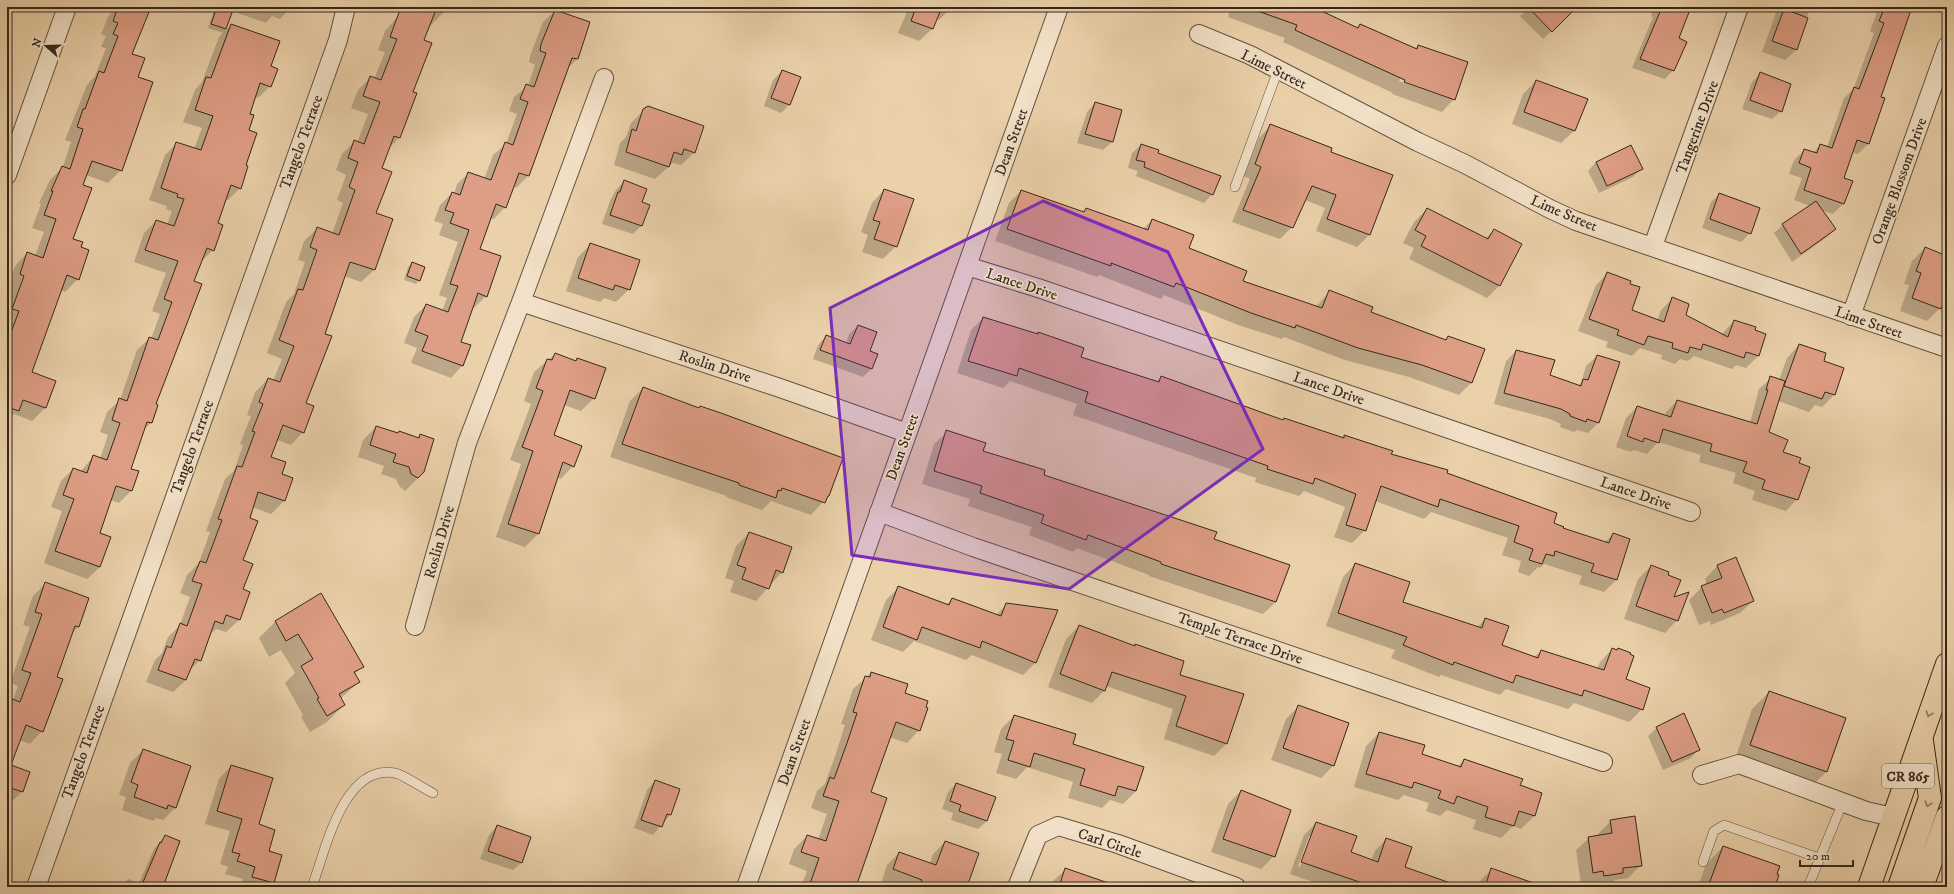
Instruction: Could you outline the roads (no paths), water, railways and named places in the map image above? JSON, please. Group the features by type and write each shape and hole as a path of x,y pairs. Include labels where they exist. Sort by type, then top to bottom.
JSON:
{"main road":[{"name":"CR 865","path":"1869,887 1947,664"},
{"path":"1899,887 1930,798 1921,738"},
{"path":"1922,887 1947,816"}],"street":[{"path":"7,175 67,7"},
{"name":"Tangelo Terrace","path":"36,887 338,40 346,7"},
{"name":"Dean Street","path":"746,887 1059,7"},
{"name":"Tangerine Drive","path":"1653,246 1739,7"},
{"name":"Lime Street","path":"1199,34 1250,55 1418,142 1465,164 1550,209 1576,220 1947,348"},
{"name":"Orange Blossom Drive","path":"1851,316 1947,46"},
{"name":"Roslin Drive","path":"415,626 467,443 604,78"},
{"name":"Lance Drive","path":"967,266 1060,296 1691,512"},
{"name":"Roslin Drive","path":"521,302 780,388 907,433"},
{"name":"Temple Terrace Drive","path":"879,512 980,549 1603,762"},
{"path":"1702,775 1739,764 1866,811 1893,817"},
{"name":"Carl Circle","path":"1017,887 1038,835 1058,826 1118,844 1236,887"}],"lane":[{"path":"1235,187 1278,70"},
{"path":"312,887 342,807 358,783 376,774 395,773 433,794"},
{"path":"1808,887 1843,802"},
{"path":"1703,862 1714,831 1724,825 1819,858"}]}
